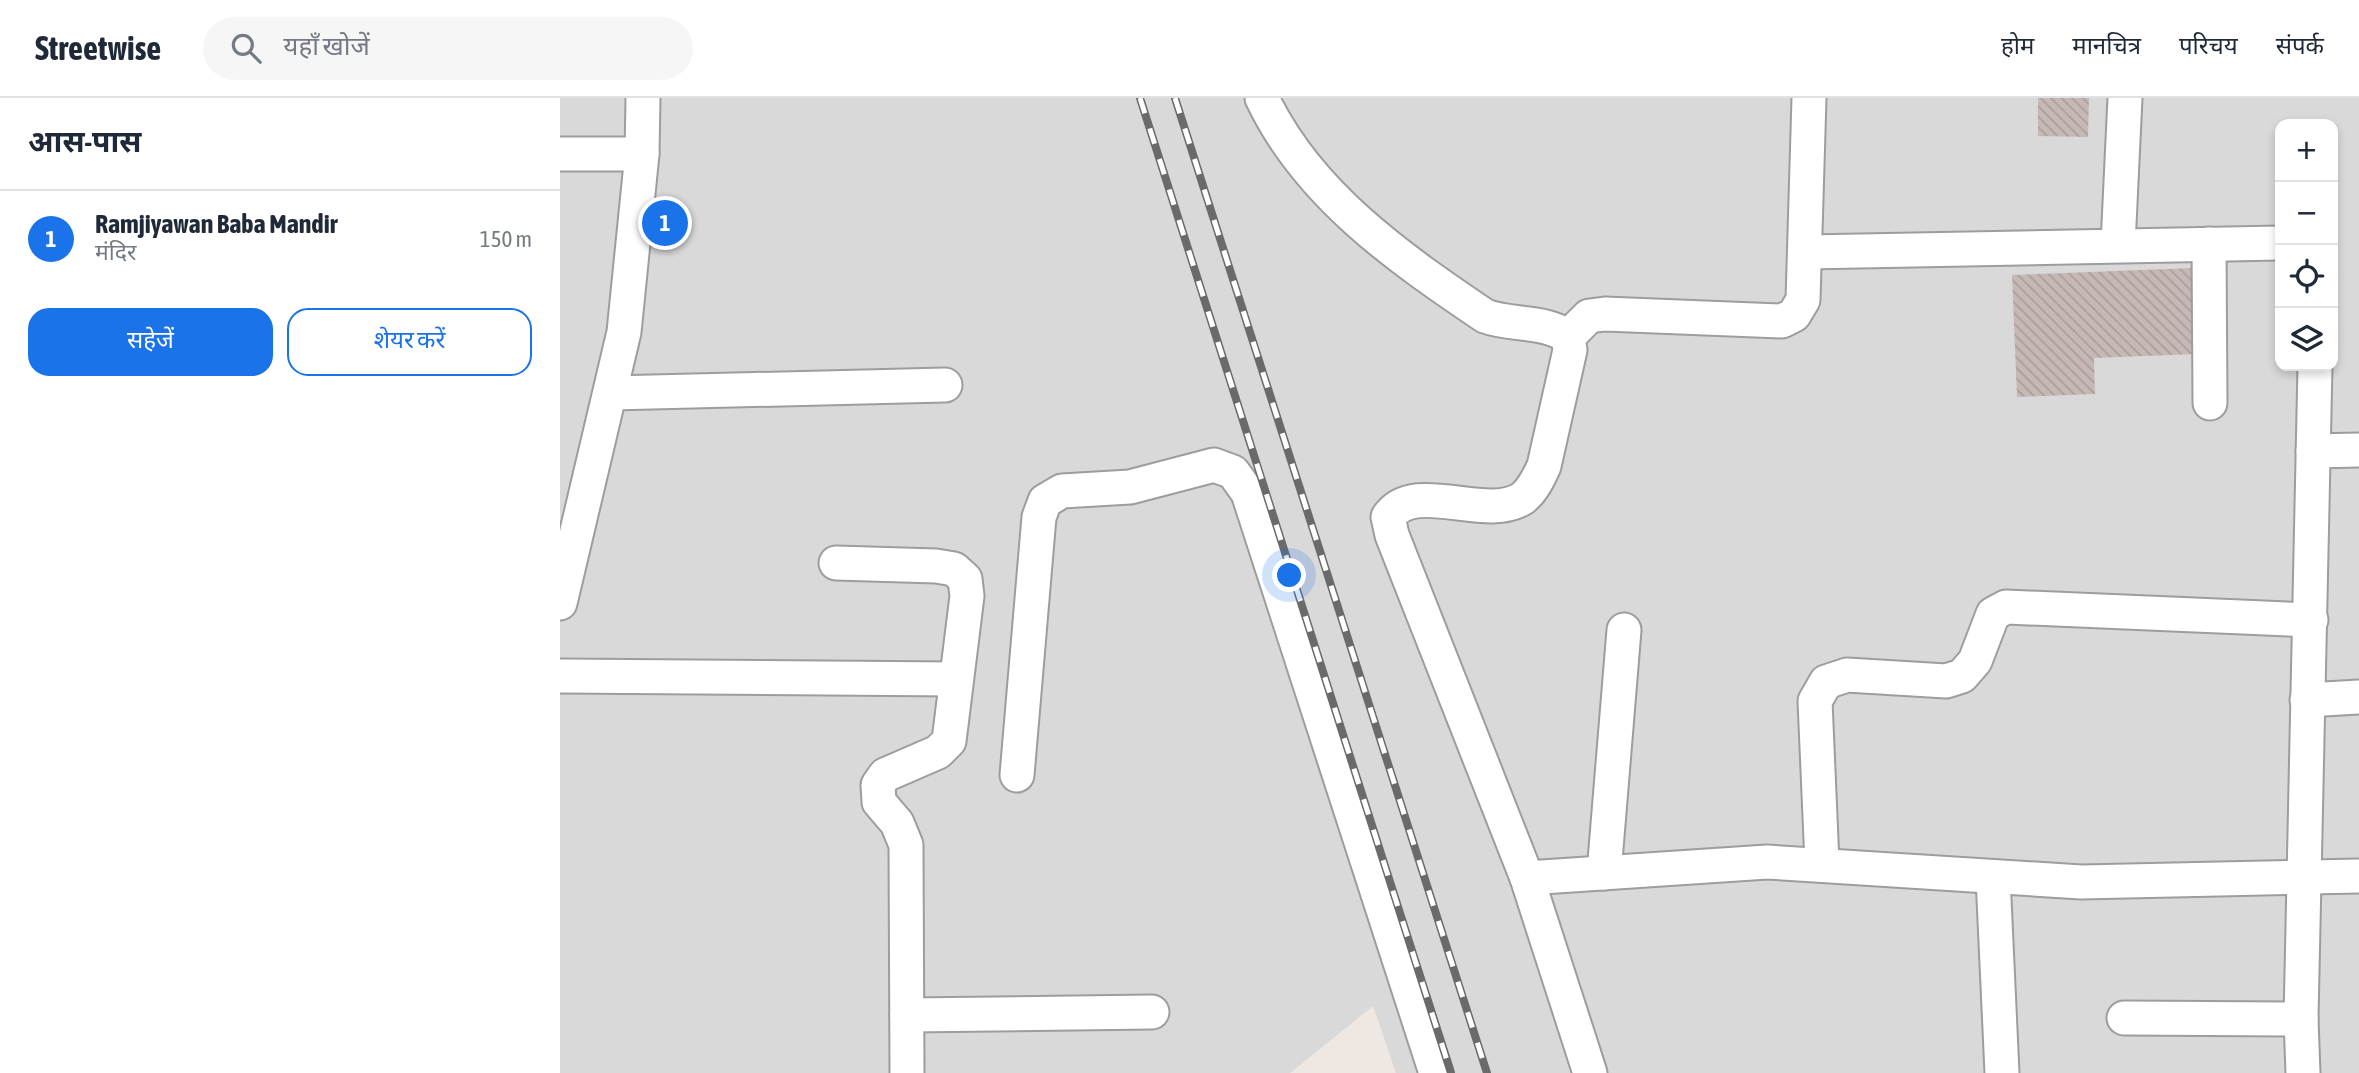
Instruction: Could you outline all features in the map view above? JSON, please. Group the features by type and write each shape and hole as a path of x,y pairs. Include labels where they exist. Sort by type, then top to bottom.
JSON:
{"street":[{"path":"560,603 572,505 611,393 624,332 642,154 643,98"},
{"path":"1262,98 1288,145 1329,192 1399,258 1485,316 1558,330 1568,337 1570,350 1544,466 1536,483 1523,498 1490,505 1411,500 1396,505 1388,516 1397,548 1527,878 1590,1073"},
{"path":"1568,337 1588,316 1605,314 1782,321 1794,316 1803,300 1809,98"},
{"path":"2118,245 2125,98"},
{"path":"560,154 642,154"},
{"path":"1806,252 2275,243"},
{"path":"2209,244 2210,403"},
{"path":"2303,1073 2301,1019 2315,371"},
{"path":"611,393 945,385"},
{"path":"2312,451 2359,450"},
{"path":"1017,775 1039,517 1045,501 1062,491 1130,487 1214,465 1233,472 1248,493 1436,1073"},
{"path":"836,563 936,566 954,569 965,579 967,596 949,741 938,752 885,775 878,785 879,802 897,823 906,845 907,1073"},
{"path":"1822,863 1815,701 1826,682 1847,675 1946,681 1962,676 1975,661 1993,614 2006,607 2311,620"},
{"path":"1604,873 1624,630"},
{"path":"560,676 956,679"},
{"path":"2307,700 2359,697"},
{"path":"1527,878 1767,862 1822,863 2081,882 2359,876"},
{"path":"1993,877 2002,1073"},
{"path":"908,1015 1152,1012"},
{"path":"2124,1018 2301,1019"}],"shaded area":[{"path":"560,98 2359,98 2359,1073 1396,1073 1373,1006 1290,1073 560,1073"}],"building":[{"path":"2038,98 2089,98 2088,137 2038,136"},
{"path":"2193,268 2196,354 2094,358 2095,394 2017,397 2012,275"}],"railway":[{"path":"1140,98 1451,1073"},
{"path":"1175,98 1487,1073"}],"place":[{"name":"Ramjiyawan Baba Mandir","path":"665,223"}]}
